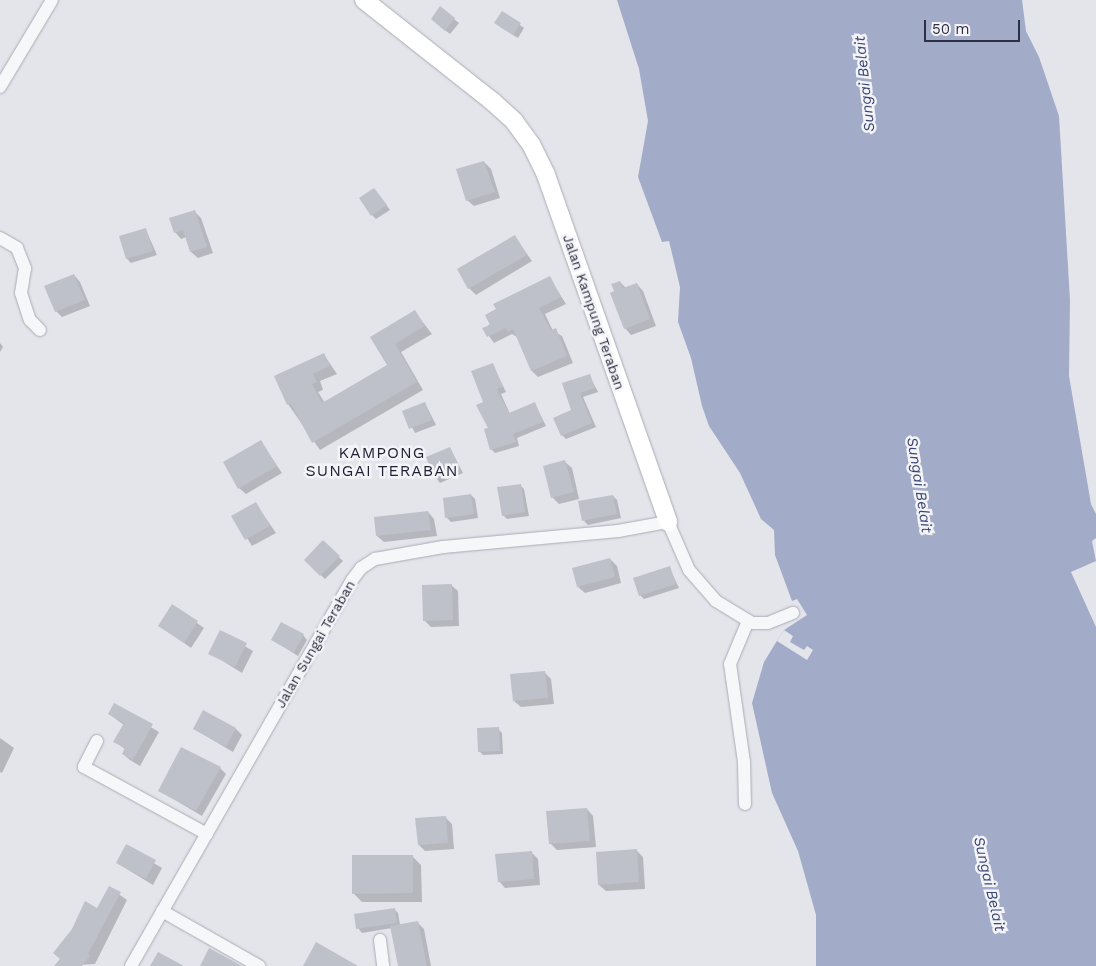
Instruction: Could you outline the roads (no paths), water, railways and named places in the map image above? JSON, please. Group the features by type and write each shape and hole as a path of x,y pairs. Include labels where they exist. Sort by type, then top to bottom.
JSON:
{"street":[{"path":"0,87 52,0"},
{"name":"Jalan Kampung Teraban","path":"364,0 492,101 514,120 531,144 546,175 679,552 699,584 716,601 748,621"},
{"path":"0,238 16,248 25,268 22,293 30,320 40,330"},
{"name":"Jalan Sungai Teraban","path":"131,966 361,568 376,559 443,547 618,531 668,522"},
{"path":"744,804 744,762 730,664 748,621 768,623 793,613"},
{"path":"97,741 84,766 207,834"},
{"path":"162,911 259,966"},
{"path":"380,940 384,966"}],"water":[{"name":"Sungai Belait","path":"617,0 1022,0 1026,31 1039,57 1059,116 1070,300 1069,376 1091,504 1096,514 1096,538 1092,541 1096,561 1071,572 1096,627 1096,966 816,966 816,915 798,851 772,793 752,703 764,662 775,644 784,630 807,615 797,599 792,601 775,555 774,530 761,519 740,473 709,426 702,406 691,358 678,322 680,287 669,241 662,242 638,177 648,121 639,69"}],"district":[{"name":"KAMPONG SUNGAI TERABAN","path":"382,462"}]}
